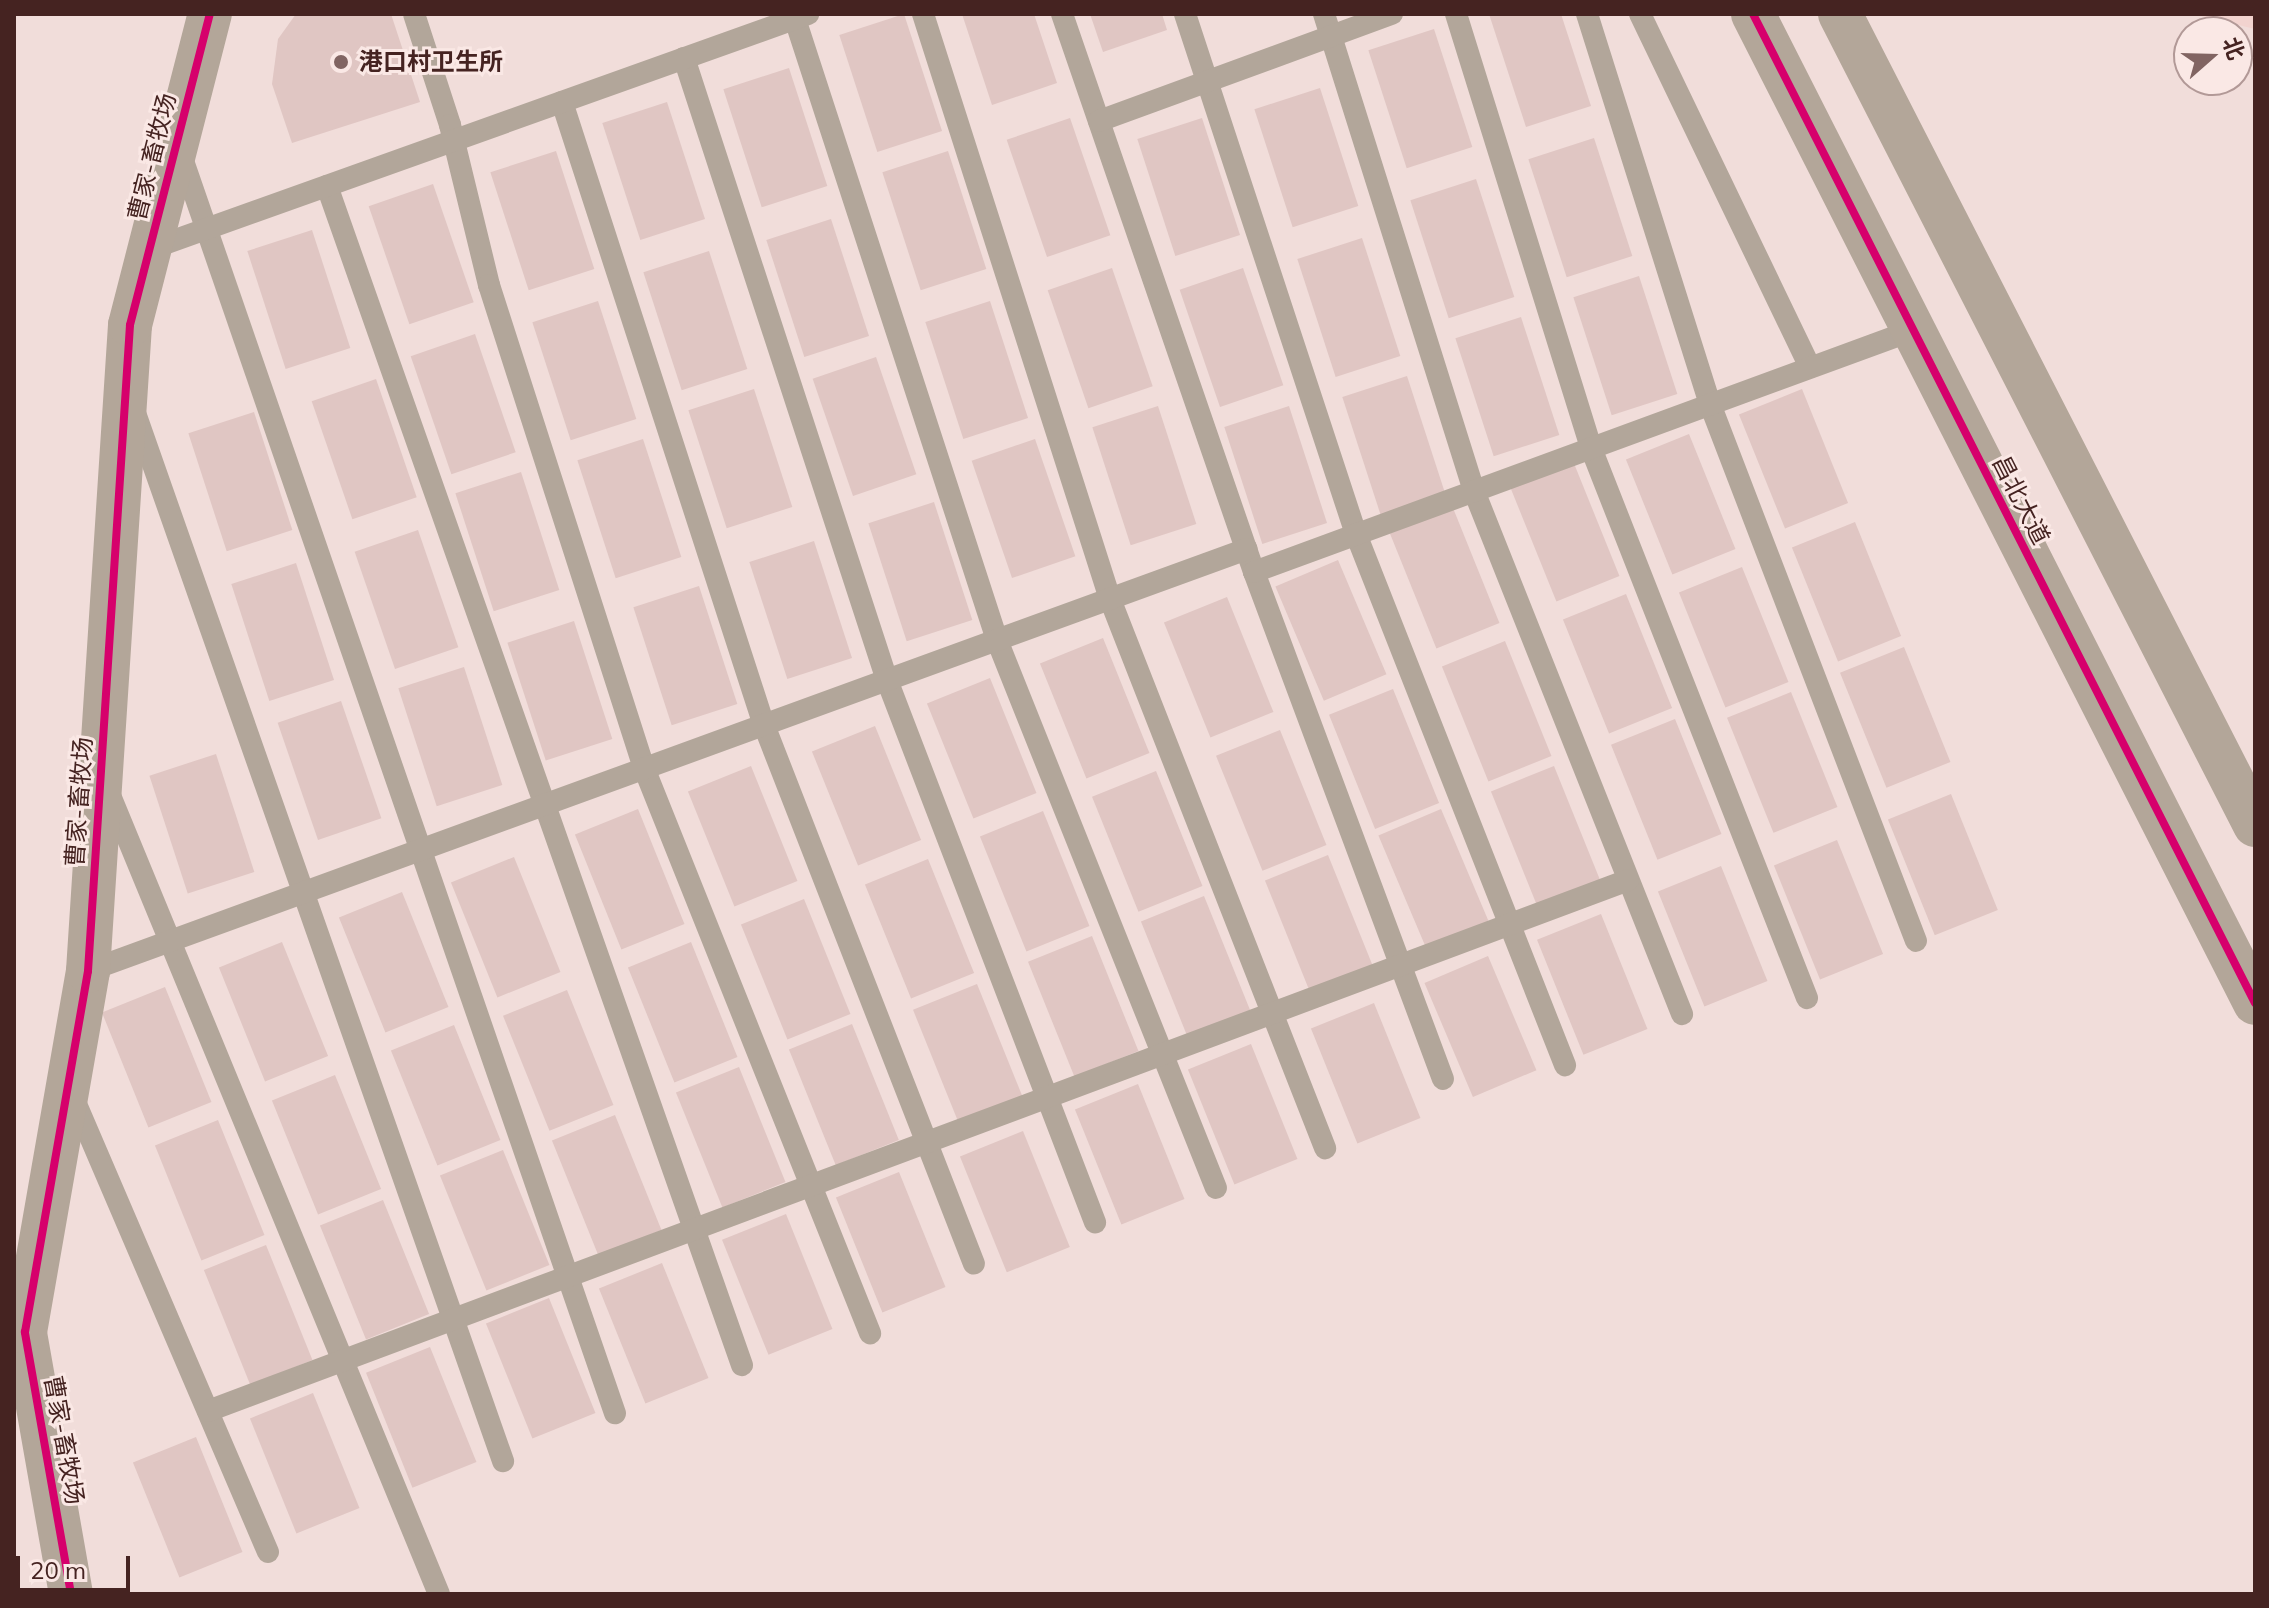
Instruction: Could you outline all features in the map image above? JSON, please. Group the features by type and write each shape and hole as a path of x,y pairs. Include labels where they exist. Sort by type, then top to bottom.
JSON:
{"street":[{"name":"曹家-畜牧场","path":"71,1594 25,1332 88,971 130,325 210,14"},
{"name":"昌北大道","path":"1753,14 2255,1003"},
{"path":"1840,14 2255,825"}],"lane":[{"path":"414,14 453,140 489,285 644,768 870,1333"},
{"path":"923,14 1110,599 1325,1148"},
{"path":"1062,14 1254,572 1443,1079"},
{"path":"1185,14 1356,534 1565,1065"},
{"path":"1324,14 1474,491 1682,1014"},
{"path":"1099,121 1392,14"},
{"path":"1456,14 1591,448 1807,998"},
{"path":"1587,14 1710,404 1916,941"},
{"path":"1640,14 1810,367"},
{"path":"150,249 802,16 997,640 1216,1188"},
{"path":"684,58 887,680 1095,1222"},
{"path":"562,102 764,725 974,1264"},
{"path":"177,142 615,1413"},
{"path":"327,186 742,1365"},
{"path":"1254,572 1913,330"},
{"path":"126,387 503,1461"},
{"path":"88,971 1247,549"},
{"path":"101,774 439,1594"},
{"path":"208,1411 1628,880"},
{"path":"68,1085 268,1552"}],"shaded area":[{"path":"2193,14 2255,14 2255,29 2253,16"}],"building":[{"name":"港口村卫生所","path":"296,14 391,14 420,102 292,143 272,84 278,39"},
{"path":"904,14 942,131 877,152 839,35"},
{"path":"962,14 1034,14 1057,83 992,105"},
{"path":"1090,14 1162,14 1167,30 1103,52"},
{"path":"1489,14 1561,14 1591,106 1526,127"},
{"path":"1434,29 1472,147 1407,168 1368,50"},
{"path":"789,68 827,186 762,207 723,89"},
{"path":"1320,88 1358,206 1293,227 1254,109"},
{"path":"667,102 705,219 640,240 602,123"},
{"path":"1070,118 1110,235 1047,257 1007,140"},
{"path":"1202,118 1240,235 1175,256 1137,139"},
{"path":"1594,138 1632,256 1567,277 1528,159"},
{"path":"556,151 594,269 529,290 490,172"},
{"path":"948,151 986,269 921,290 882,172"},
{"path":"1476,179 1514,297 1449,318 1410,200"},
{"path":"433,184 474,302 409,324 369,206"},
{"path":"831,219 869,336 804,357 766,240"},
{"path":"312,230 350,348 286,369 247,251"},
{"path":"1362,238 1400,356 1336,377 1297,259"},
{"path":"709,251 747,369 682,390 643,272"},
{"path":"1112,268 1153,386 1088,408 1048,290"},
{"path":"1243,268 1283,385 1220,407 1180,290"},
{"path":"1639,276 1677,394 1612,415 1573,297"},
{"path":"598,301 636,419 571,440 532,322"},
{"path":"990,301 1028,418 963,439 925,322"},
{"path":"1521,317 1559,435 1494,456 1455,338"},
{"path":"475,334 516,452 451,474 411,356"},
{"path":"876,357 916,474 853,496 813,379"},
{"path":"1407,376 1445,494 1381,515 1342,397"},
{"path":"376,379 417,497 352,519 312,401"},
{"path":"754,389 792,507 727,528 688,410"},
{"path":"1802,389 1848,503 1785,529 1739,414"},
{"path":"1158,406 1196,524 1131,545 1092,427"},
{"path":"1289,406 1327,523 1262,544 1224,427"},
{"path":"254,412 292,530 227,551 188,433"},
{"path":"1689,434 1735,549 1672,574 1626,459"},
{"path":"643,439 681,557 616,578 577,460"},
{"path":"1035,439 1075,556 1012,578 972,461"},
{"path":"1573,461 1619,576 1556,601 1510,486"},
{"path":"521,472 559,590 494,611 455,493"},
{"path":"934,502 972,620 907,641 868,523"},
{"path":"1453,508 1499,623 1436,648 1390,533"},
{"path":"1855,522 1901,636 1838,662 1792,547"},
{"path":"418,530 458,647 395,669 355,552"},
{"path":"814,541 852,658 787,679 749,562"},
{"path":"1338,560 1386,674 1324,701 1275,587"},
{"path":"296,563 334,680 269,701 231,584"},
{"path":"1742,567 1788,682 1725,707 1679,592"},
{"path":"699,586 737,704 672,725 633,607"},
{"path":"1626,594 1672,708 1609,734 1563,619"},
{"path":"1227,597 1273,712 1210,737 1164,622"},
{"path":"574,621 612,739 546,761 507,643"},
{"path":"1103,638 1149,753 1086,778 1040,663"},
{"path":"1505,641 1551,756 1488,781 1442,666"},
{"path":"1904,647 1950,762 1886,788 1840,673"},
{"path":"464,667 502,785 437,806 398,688"},
{"path":"990,678 1036,793 973,818 927,703"},
{"path":"1393,689 1439,803 1375,829 1329,715"},
{"path":"1791,692 1837,807 1773,833 1727,718"},
{"path":"341,701 381,818 318,840 278,723"},
{"path":"1675,719 1721,834 1657,860 1611,745"},
{"path":"875,726 921,840 858,866 812,751"},
{"path":"1280,730 1326,845 1262,871 1216,756"},
{"path":"216,754 254,872 188,894 149,776"},
{"path":"751,766 797,881 734,906 688,791"},
{"path":"1554,766 1600,881 1537,906 1491,791"},
{"path":"1156,771 1202,886 1138,912 1092,797"},
{"path":"1951,794 1998,910 1935,935 1888,819"},
{"path":"638,809 684,924 621,949 575,834"},
{"path":"1441,809 1489,923 1427,950 1378,836"},
{"path":"1043,811 1089,926 1026,951 980,836"},
{"path":"1837,840 1883,954 1820,980 1774,865"},
{"path":"1328,855 1374,970 1311,995 1265,880"},
{"path":"514,857 560,972 497,997 451,882"},
{"path":"928,859 974,973 911,999 865,884"},
{"path":"1721,866 1767,981 1704,1006 1658,891"},
{"path":"402,892 448,1007 385,1032 339,917"},
{"path":"1204,896 1250,1011 1187,1036 1141,921"},
{"path":"804,899 850,1014 787,1039 741,924"},
{"path":"1601,914 1647,1029 1583,1055 1537,940"},
{"path":"1092,936 1138,1051 1074,1077 1028,962"},
{"path":"282,942 328,1056 265,1082 219,967"},
{"path":"691,942 737,1057 674,1082 628,967"},
{"path":"1488,956 1536,1070 1473,1097 1424,983"},
{"path":"977,984 1023,1098 959,1124 913,1010"},
{"path":"165,987 211,1102 148,1127 102,1012"},
{"path":"567,990 613,1105 549,1131 503,1016"},
{"path":"1374,1003 1420,1118 1357,1143 1311,1028"},
{"path":"852,1024 899,1140 836,1165 789,1049"},
{"path":"454,1025 500,1140 437,1165 391,1050"},
{"path":"1251,1044 1297,1159 1234,1184 1188,1069"},
{"path":"739,1067 785,1182 722,1207 676,1092"},
{"path":"335,1075 381,1189 318,1215 272,1100"},
{"path":"1138,1084 1184,1199 1121,1224 1075,1109"},
{"path":"615,1115 661,1230 598,1255 552,1140"},
{"path":"218,1120 264,1235 201,1260 155,1145"},
{"path":"1023,1131 1070,1247 1007,1272 960,1156"},
{"path":"503,1150 549,1265 486,1290 440,1175"},
{"path":"899,1172 945,1287 882,1312 836,1197"},
{"path":"383,1200 429,1314 366,1340 320,1225"},
{"path":"786,1214 832,1329 768,1355 722,1240"},
{"path":"266,1245 312,1360 250,1385 204,1270"},
{"path":"662,1263 708,1378 645,1403 599,1288"},
{"path":"549,1298 595,1413 532,1438 486,1323"},
{"path":"430,1347 476,1462 412,1488 366,1373"},
{"path":"313,1393 359,1508 296,1533 250,1418"},
{"path":"196,1437 242,1552 179,1577 133,1462"}],"cycle path":[{"path":"71,1594 25,1332 88,971 130,325 210,14"},
{"path":"1753,14 2255,1003"}],"place":[{"name":"港口村卫生所","path":"341,62"}]}
